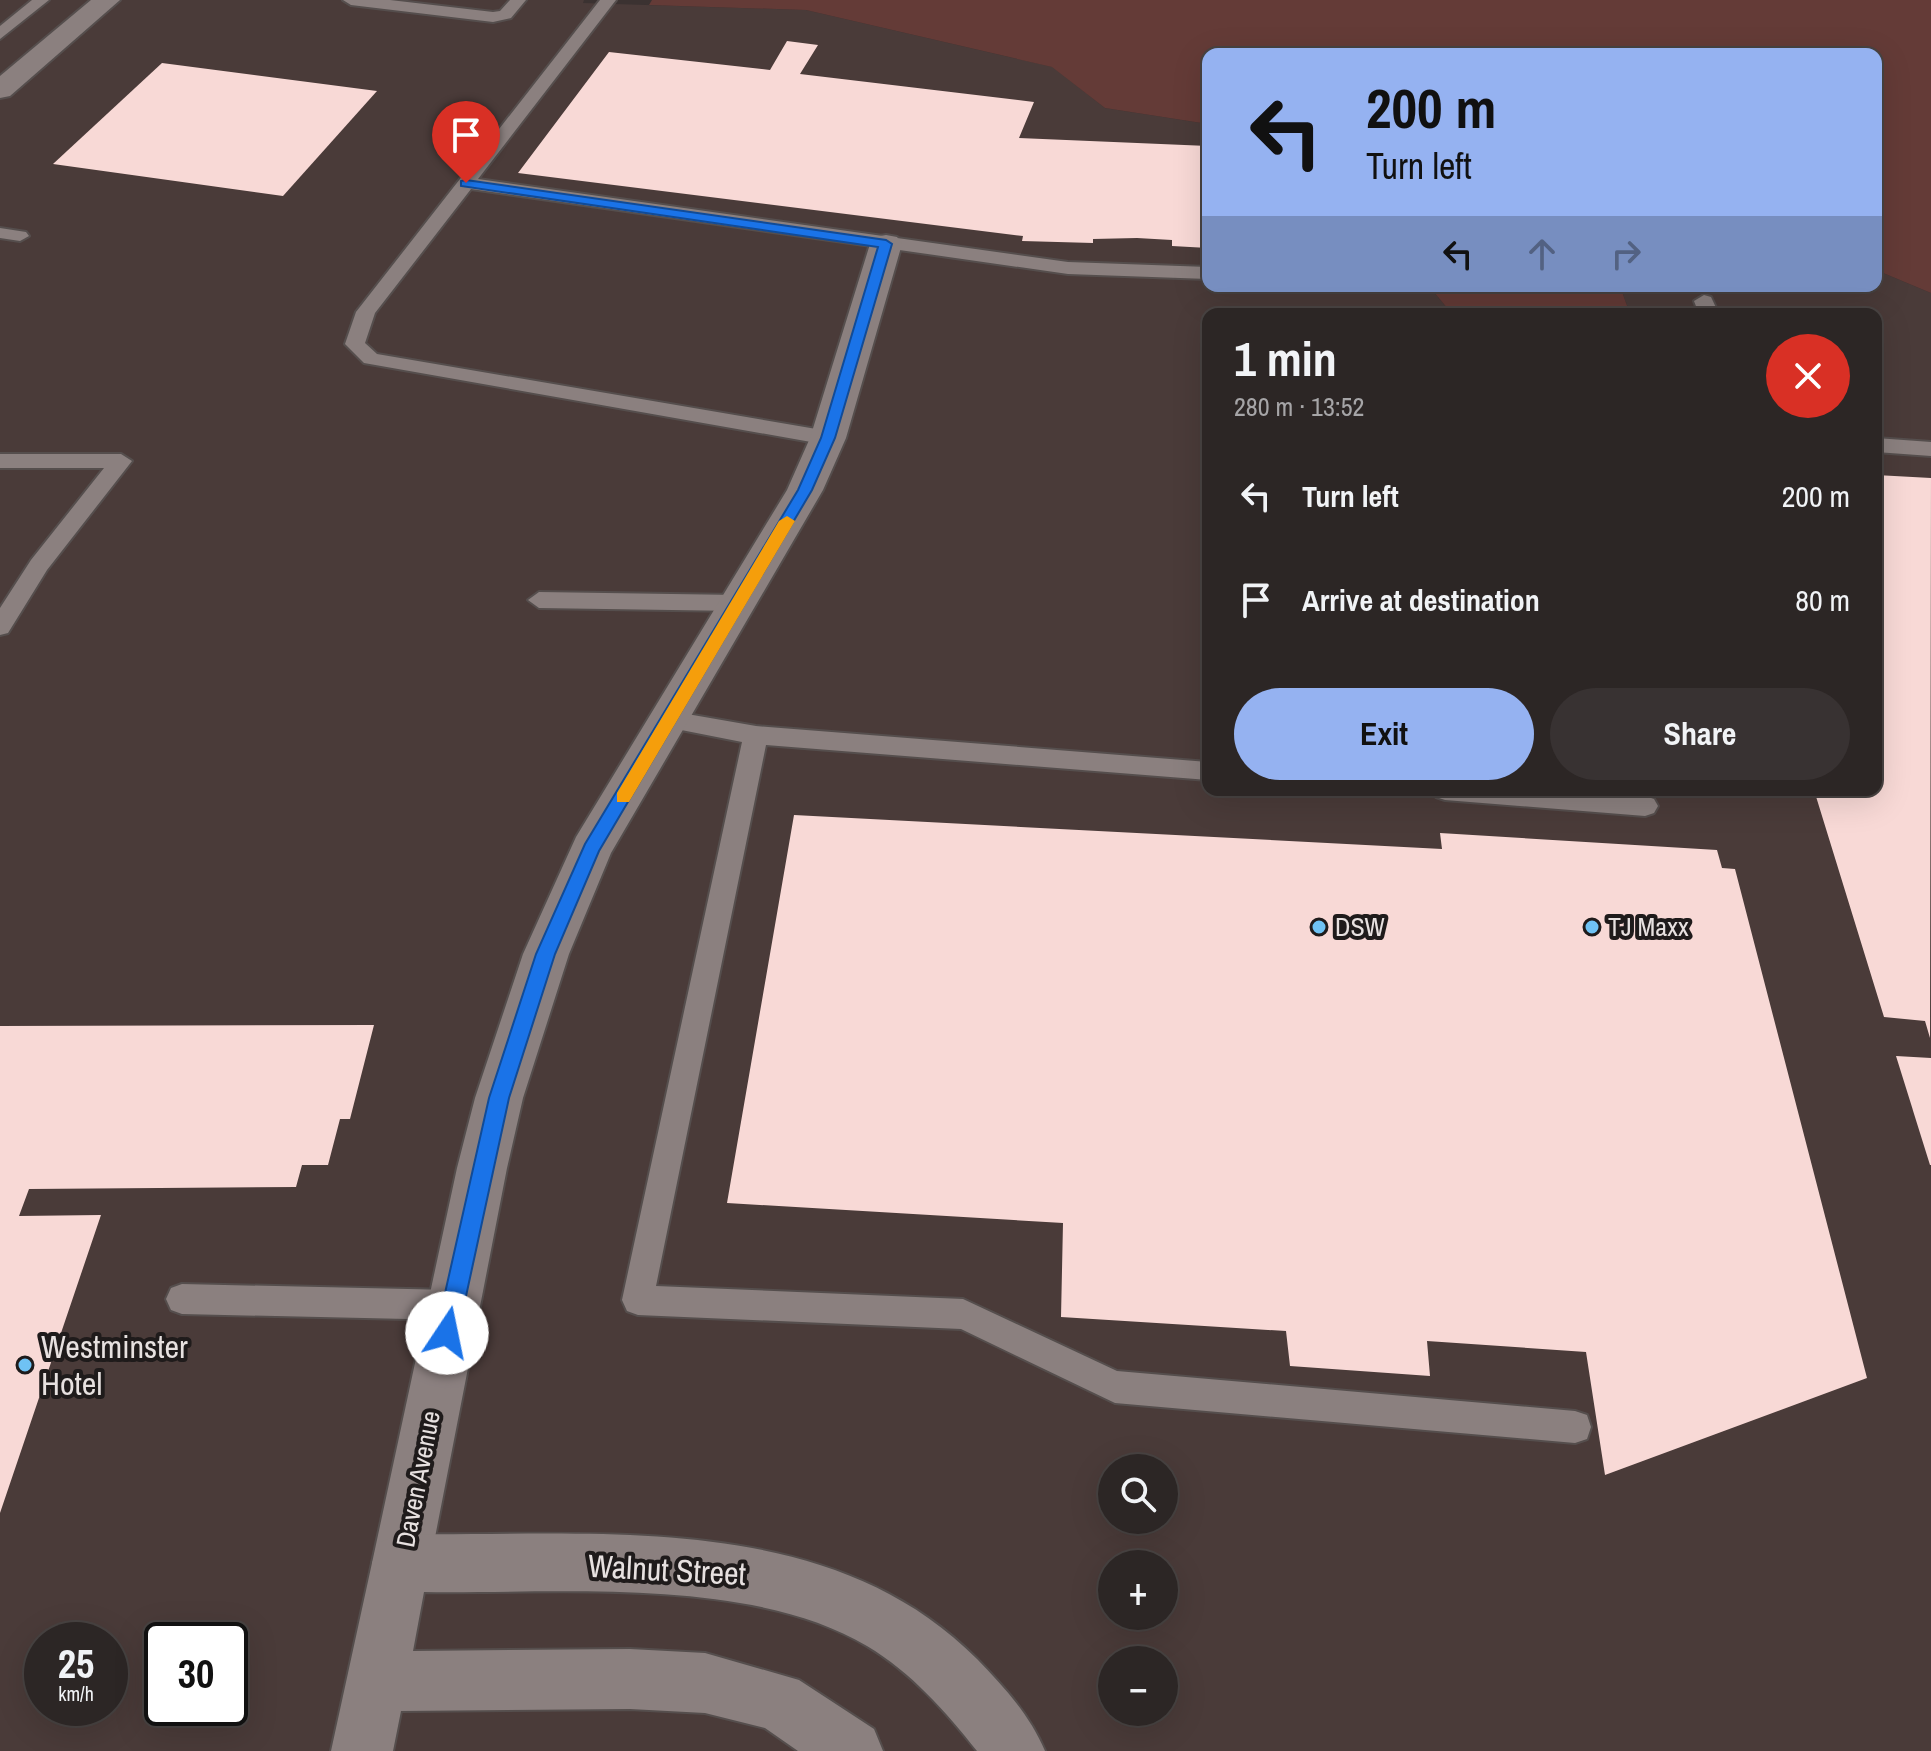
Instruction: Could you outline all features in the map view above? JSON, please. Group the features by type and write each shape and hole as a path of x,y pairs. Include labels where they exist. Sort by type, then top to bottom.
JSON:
{"street":[{"path":"0,90 107,0"},
{"name":"Daven Avenue","path":"362,1751 452,1305 499,1098 546,954 591,849 805,490 828,438 886,244"},
{"name":"Walnut Street","path":"401,1563 689,1566 757,1574 827,1594 888,1623 951,1673 1014,1751"},
{"path":"377,1681 630,1679 705,1683 778,1701 852,1751"}],"lane":[{"path":"0,34 41,0"},
{"path":"351,0 493,17 505,15 518,0"},
{"path":"608,0 366,312 355,344 371,359 828,438"},
{"path":"466,183 1068,268 1202,273"},
{"path":"0,233 20,236"},
{"path":"1882,445 1931,449"},
{"path":"0,461 121,461 39,565 0,627"},
{"path":"539,600 738,603"},
{"path":"670,720 756,735 1202,771"},
{"path":"756,735 638,1300 963,1314 1115,1387 1575,1427"},
{"path":"1520,796 1645,806"},
{"path":"182,1299 452,1305"}],"shaded area":[{"path":"0,0 584,0 583,3 806,10 1053,67 1105,108 1202,123 1202,292 1434,292 1447,308 1202,308 1202,796 1882,796 1882,308 1628,308 1622,292 1882,292 1882,273 1931,293 1931,1751 0,1751"},
{"path":"652,0 1931,0 1931,293 1882,273 1882,48 1202,48 1202,123 1105,108 1052,67 806,10 649,5"},
{"path":"1434,292 1622,292 1628,308 1447,308"}],"building":[{"path":"787,41 818,45 800,74 1034,102 1019,138 1202,146 1202,248 1172,246 1172,240 1137,238 1093,239 1093,243 1022,241 1023,236 518,173 609,52 770,70"},
{"path":"162,63 377,91 283,196 53,164"},
{"path":"1882,475 1931,478 1930,1038 1925,1021 1884,1017 1816,796 1882,796"},
{"path":"794,815 1442,849 1440,833 1717,850 1722,868 1735,869 1867,1378 1605,1475 1586,1352 1427,1341 1430,1376 1290,1366 1286,1331 1061,1317 1063,1223 727,1203"},
{"name":"Westminster Hotel","path":"374,1025 350,1119 340,1119 328,1165 302,1165 296,1187 29,1189 19,1216 101,1215 0,1513 0,1026"},
{"path":"1896,1056 1931,1058 1931,1165 1930,1165"}],"slow traffic":[{"path":"623,797 787,521"}],"place":[{"name":"DSW","path":"1319,927"},
{"name":"TJ Maxx","path":"1592,927"},
{"name":"Westminster Hotel","path":"25,1365"}],"route":[{"path":"447,1333 499,1098 546,954 591,849 805,490 828,438 886,244 466,183"}]}
